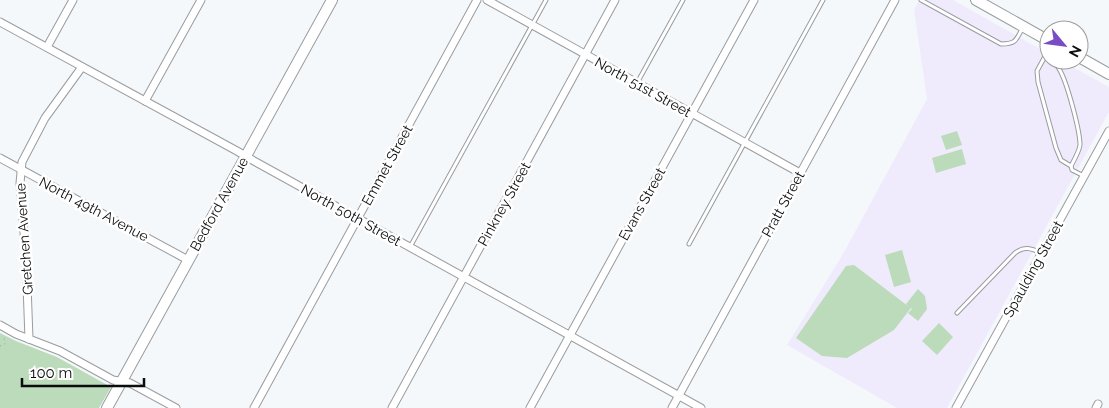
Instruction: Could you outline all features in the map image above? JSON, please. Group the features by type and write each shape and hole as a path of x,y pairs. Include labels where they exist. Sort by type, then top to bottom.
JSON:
{"street":[{"path":"46,48 73,0"},
{"path":"145,101 201,0"},
{"name":"Bedford Avenue","path":"107,408 332,0"},
{"name":"Emmet Street","path":"254,408 477,0"},
{"name":"North 51st Street","path":"487,0 800,173"},
{"name":"Pinkney Street","path":"392,408 615,0"},
{"name":"Evans Street","path":"530,408 754,0"},
{"name":"Pratt Street","path":"672,408 895,0"},
{"path":"976,0 1039,35"},
{"name":"North 50th Street","path":"0,22 701,408"},
{"path":"1089,63 1109,74"},
{"name":"Gretchen Avenue","path":"29,339 26,257 20,183 22,162 46,118 82,67"},
{"name":"Spaulding Street","path":"956,408 1109,130"},
{"name":"North 49th Avenue","path":"0,158 188,260"},
{"path":"2,326 60,352 113,380 130,383 176,408"}],"lane":[{"path":"410,247 546,0"},
{"path":"637,83 683,0"},
{"path":"689,244 823,0"},
{"path":"921,0 1002,44 1011,44 1016,40 1024,26"},
{"path":"1039,67 1037,71 1038,82 1056,148 1061,160 1071,166 1072,170 1084,176"},
{"path":"1059,70 1065,80 1080,145 1071,166"},
{"path":"957,313 1014,253 1025,248 1031,248 1042,253"}],"path":[{"path":"0,346 4,344 2,326"}],"shaded area":[{"path":"919,0 953,0 1039,48 1039,70 1078,70 1109,87 1109,112 947,408 897,408 787,345 843,254 927,99 914,10"}],"green space":[{"path":"957,131 962,145 946,150 941,136"},
{"path":"962,149 966,164 936,173 932,158"},
{"path":"902,250 911,282 894,287 885,255"},
{"path":"854,265 908,306 906,304 918,289 925,296 927,309 918,321 908,313 911,308 894,330 847,358 822,356 796,338 846,266"},
{"path":"939,323 953,337 937,355 922,341"},
{"path":"0,333 57,357 111,387 99,408 0,408"}]}
